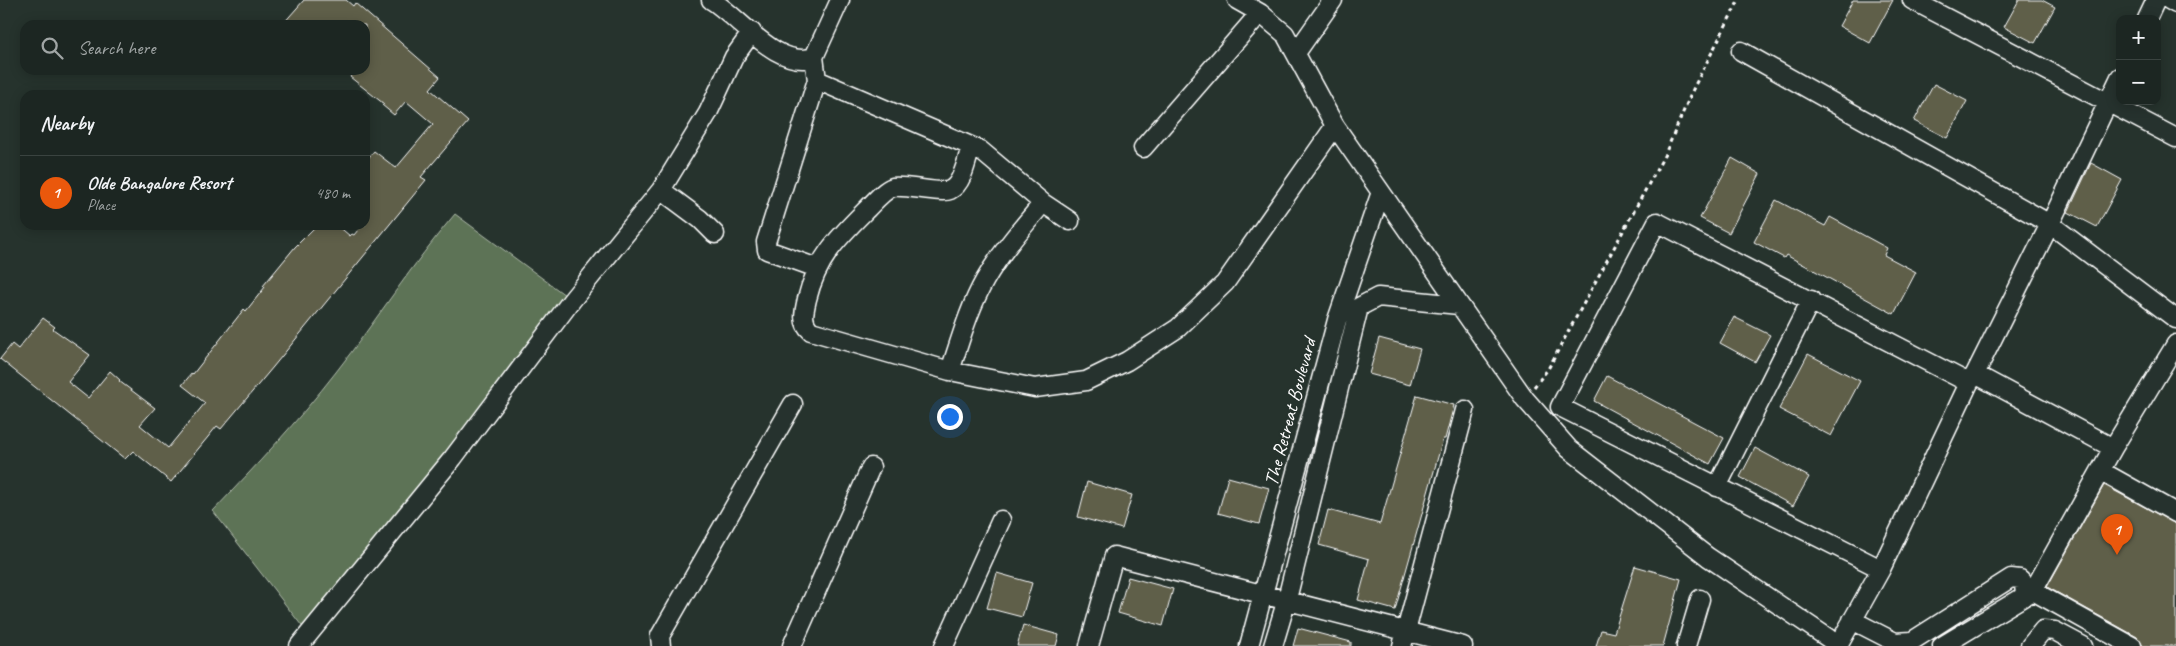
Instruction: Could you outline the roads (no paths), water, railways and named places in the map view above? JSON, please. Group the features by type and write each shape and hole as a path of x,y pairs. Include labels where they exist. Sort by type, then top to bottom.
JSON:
{"street":[{"path":"711,0 720,5 766,46 791,58 805,60 814,57"},
{"path":"817,268 766,250 766,242 817,80 814,57 840,0"},
{"path":"1237,0 1260,13 1285,34 1335,126 1525,399 1569,449 1708,557 1838,646 1881,569 1972,378 2050,224 2116,85"},
{"path":"1296,53 1333,0"},
{"path":"1912,0 2176,138"},
{"path":"2149,15 2156,0"},
{"path":"2169,0 2176,4"},
{"path":"1142,148 1260,13"},
{"path":"299,646 453,458 572,300 661,190 708,113 734,57 752,32"},
{"path":"1740,51 2050,224 2176,319"},
{"path":"817,80 980,150 1043,203 1070,221"},
{"path":"972,146 957,185 949,191 892,188 882,195 841,236 817,268 804,310 805,326 811,331 950,371 1035,388 1086,382 1127,361 1178,328 1225,283 1335,126"},
{"path":"661,190 689,210 715,234"},
{"name":"The Retreat Boulevard","path":"1249,646 1336,320 1381,192"},
{"path":"950,371 974,303 984,281 1005,248 1043,203"},
{"path":"1881,569 1560,407 1657,222 1811,300 2113,448"},
{"path":"1273,646 1287,599 1360,307 1378,298 1459,304"},
{"path":"1717,487 1811,300"},
{"path":"1942,646 2029,594 2113,448 2176,344"},
{"path":"661,646 660,636 793,404"},
{"path":"1404,638 1465,410"},
{"path":"792,646 871,467"},
{"path":"2100,471 2176,513"},
{"path":"944,646 1001,520"},
{"path":"1089,646 1114,556 1287,599 1404,638 1463,646"},
{"path":"1852,620 1895,642 1904,642 1918,638 2011,578 2020,579 2029,594 2132,646"},
{"path":"1686,646 1700,599"},
{"path":"2030,646 2043,630 2055,631 2083,646"}],"place":[{"name":"Olde Bangalore Resort","path":"2117,555"}]}
